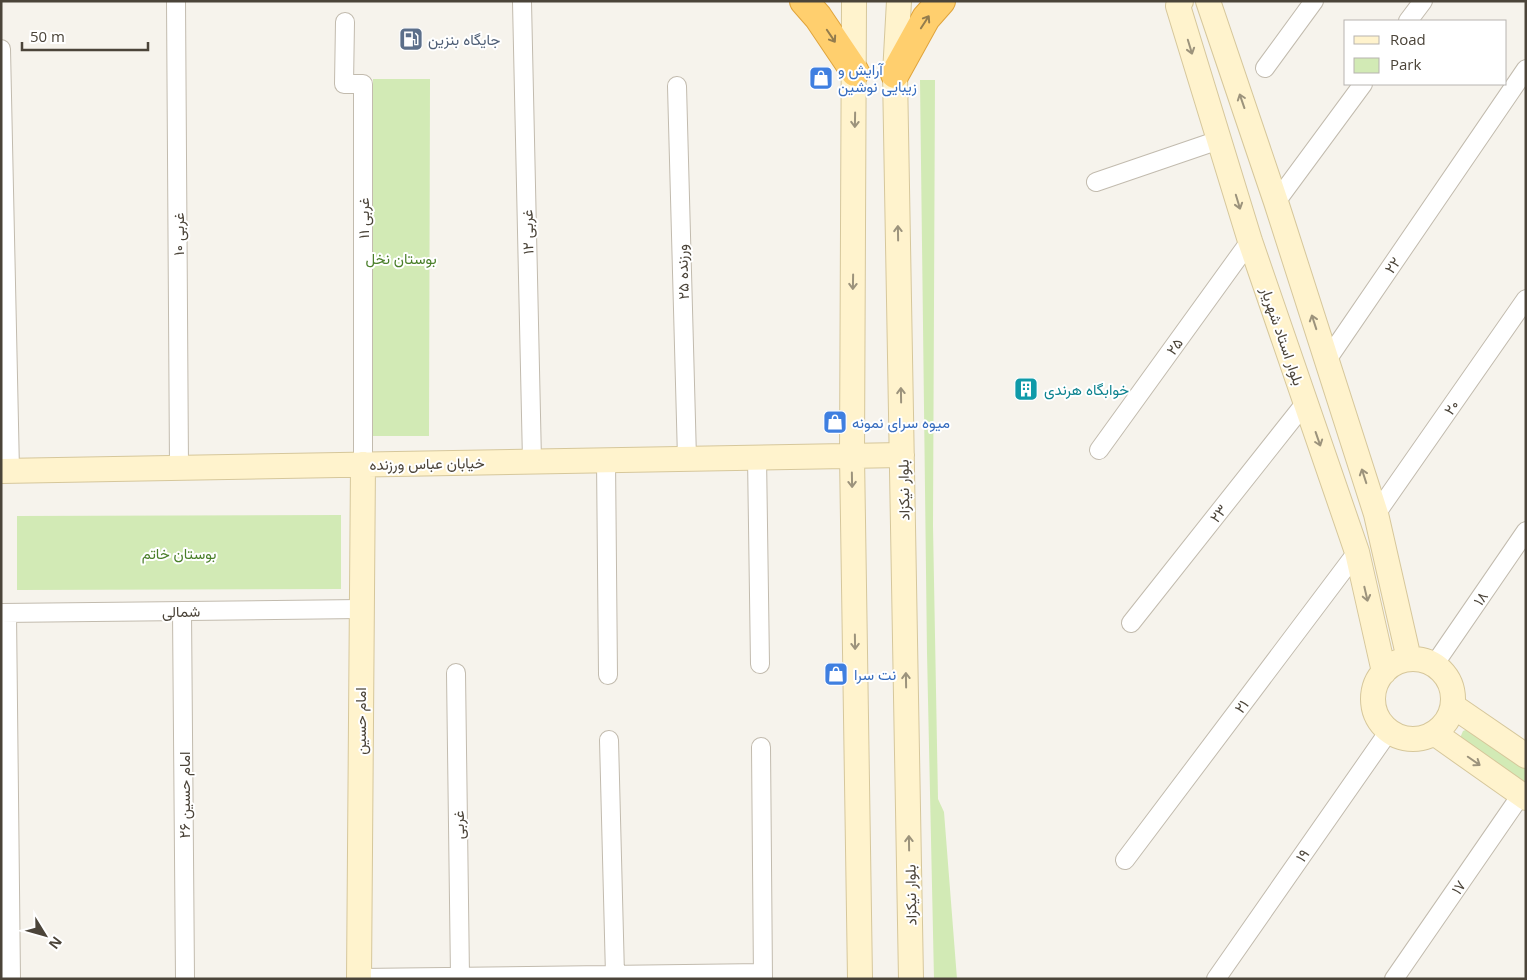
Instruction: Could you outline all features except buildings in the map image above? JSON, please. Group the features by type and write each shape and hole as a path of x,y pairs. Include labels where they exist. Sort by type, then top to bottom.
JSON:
{"highway":[{"path":"804,1 855,72"},
{"path":"895,74 926,18 941,1"}],"street":[{"name":"غربی ۱۰","path":"176,1 179,468"},
{"path":"854,1 852,455 860,979"},
{"name":"بلوار نیکزاد","path":"899,1 895,74 912,979"},
{"name":"بلوار استاد شهریار","path":"1181,1 1178,6 1250,241 1357,552 1384,672"},
{"path":"1208,1 1276,202 1376,514 1409,660"},
{"path":"1265,68 1314,1"},
{"path":"1409,20 1423,1"},
{"name":"غربی ۱۲","path":"522,2 532,461"},
{"name":"غربی ۱۱","path":"345,22 344,84 363,84 362,464"},
{"path":"1,49 6,471"},
{"name":"۲۲","path":"1327,360 1526,70"},
{"name":"ورزنده ۲۵","path":"677,86 687,458"},
{"path":"1276,202 1360,87"},
{"path":"1096,182 1219,140 1251,126"},
{"name":"۲۵","path":"1099,450 1250,241"},
{"name":"۲۰","path":"1376,514 1526,299"},
{"name":"۲۳","path":"1131,623 1306,402"},
{"name":"خیابان عباس ورزنده","path":"6,471 902,454"},
{"path":"757,456 760,664"},
{"path":"606,459 608,674"},
{"name":"امام حسین","path":"359,978 362,464"},
{"name":"۱۸","path":"1434,665 1526,531"},
{"name":"۲۱","path":"1125,860 1357,552"},
{"name":"شمالی","path":"4,613 361,609"},
{"name":"امام حسین ۲۶","path":"182,611 186,979"},
{"path":"4,613 11,979"},
{"path":"1409,660 1422,660 1434,665 1444,674 1450,685 1453,706 1445,724 1434,733 1422,738 1410,739 1399,737 1380,722 1374,709 1373,696 1376,683 1391,666 1409,660"},
{"name":"غربی","path":"456,672 460,977"},
{"path":"1453,706 1523,748"},
{"name":"۱۹","path":"1216,979 1389,731"},
{"path":"1434,733 1524,796"},
{"path":"608,740 615,975"},
{"path":"359,978 615,975 763,976 761,747"},
{"name":"۱۷","path":"1394,979 1524,796"}],"green space":[{"name":"بوستان نخل","path":"373,79 430,79 429,436 373,436"},
{"path":"920,80 935,80 933,526 938,799 944,812 957,979 934,979 927,653"},
{"name":"بوستان خاتم","path":"341,515 341,589 17,590 17,516"},
{"path":"1473,727 1526,764 1526,783 1460,738 1463,731"}],"place":[{"name":"جایگاه بنزین","path":"411,39"},
{"name":"آرایش و زیبایی نوشین","path":"821,78"},
{"name":"خوابگاه هرندی","path":"1026,389"},
{"name":"میوه سرای نمونه","path":"835,422"},
{"name":"نت سرا","path":"836,674"}]}
